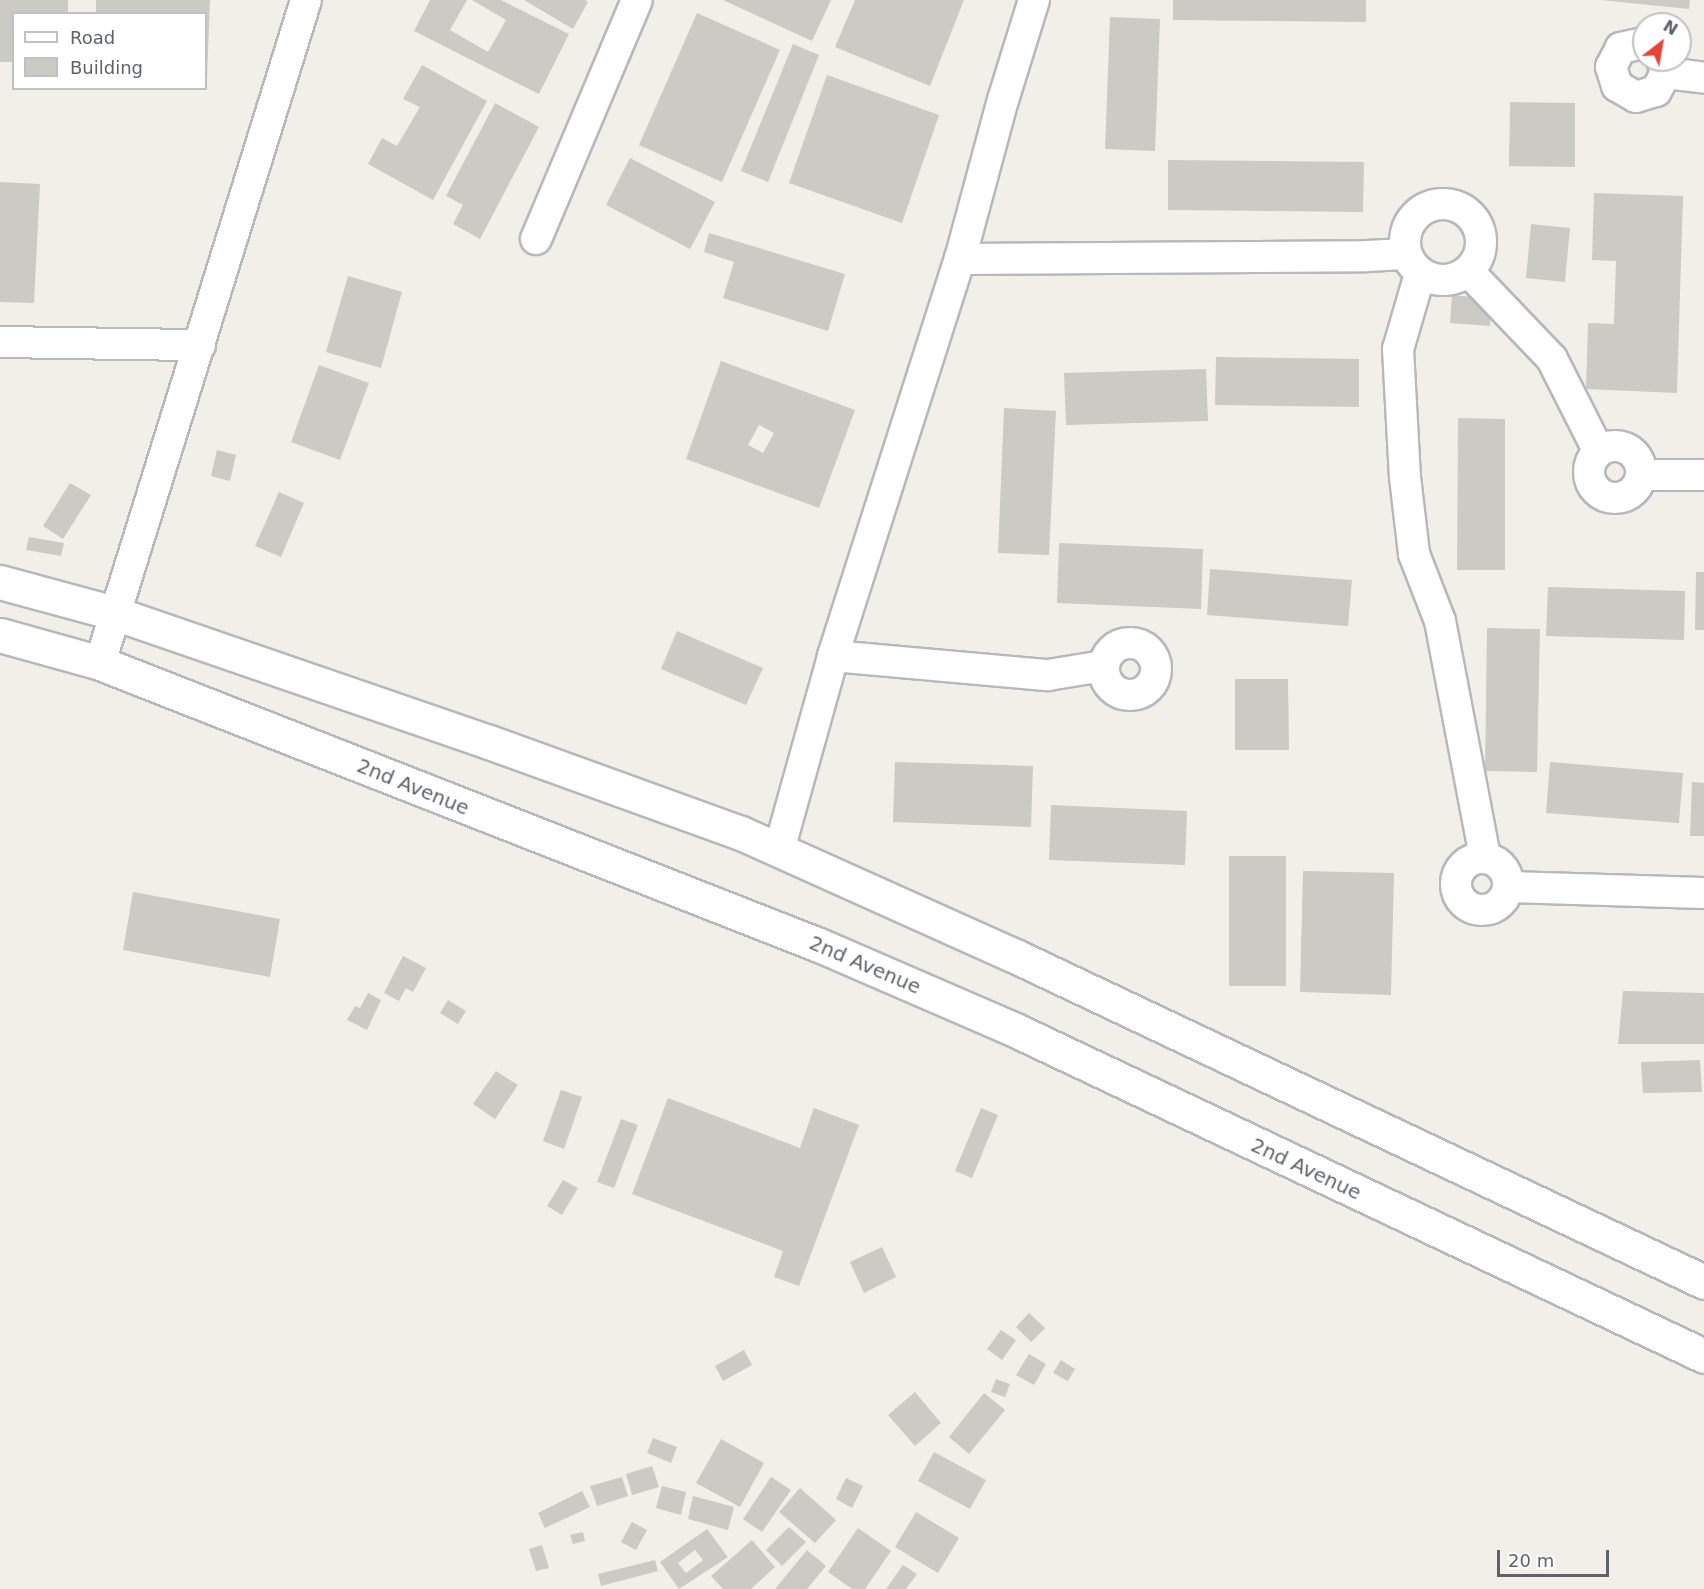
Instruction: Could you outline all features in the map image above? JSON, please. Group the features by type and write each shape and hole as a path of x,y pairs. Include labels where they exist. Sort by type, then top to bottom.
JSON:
{"street":[{"path":"100,663 306,0"},
{"path":"536,239 636,0"},
{"path":"779,850 833,656 960,259 1003,100 1034,0"},
{"path":"1632,46 1621,48 1611,67 1617,86 1636,97 1656,91 1662,72"},
{"path":"1684,72 1704,78"},
{"path":"960,259 1367,256 1413,264 1445,282 1469,272 1482,248 1476,221 1467,211 1454,205 1427,207 1407,226 1413,264 1398,349 1406,477 1414,554 1440,621 1485,856"},
{"path":"1469,272 1552,359 1598,450"},
{"path":"0,342 200,345"},
{"path":"1618,445 1637,454 1643,475 1633,494 1612,499 1594,489 1588,469 1598,450 1618,445"},
{"path":"1643,475 1704,475"},
{"path":"0,582 114,613 489,742 741,833 1013,955 1704,1282"},
{"name":"2nd Avenue","path":"0,635 100,663 819,945 1013,1029 1704,1356"},
{"path":"833,656 1048,675 1103,666"},
{"path":"1485,856 1503,867 1509,887 1499,906 1479,911 1460,901 1454,881 1464,862 1485,856"},
{"path":"1509,887 1704,893"}],"building":[{"path":"0,0 68,0 68,12 12,12 12,62 0,62"},
{"path":"96,0 210,0 207,79 207,12 96,12"},
{"path":"430,0 467,0 450,30 488,52 506,20 472,0 501,0 569,34 539,94 414,31"},
{"path":"524,0 585,0 588,2 573,29"},
{"path":"723,0 831,0 812,41"},
{"path":"855,0 964,0 930,86 835,47"},
{"path":"1173,0 1366,0 1366,22 1173,20"},
{"path":"1600,0 1690,0 1689,9"},
{"path":"697,13 780,50 722,182 639,145"},
{"path":"1110,17 1160,19 1155,151 1105,149"},
{"path":"793,44 819,55 768,182 741,171"},
{"path":"422,65 487,101 433,200 368,164 382,138 397,146 420,107 403,99"},
{"path":"827,75 939,115 902,223 789,183"},
{"path":"1510,102 1575,103 1575,167 1509,166"},
{"path":"495,103 539,127 480,239 453,224 463,205 446,196"},
{"path":"630,158 715,202 690,249 606,205"},
{"path":"1168,160 1364,162 1363,212 1168,210"},
{"path":"0,182 40,184 34,303 0,302"},
{"path":"1594,193 1683,196 1677,393 1586,389 1588,323 1614,324 1616,261 1592,260"},
{"path":"1531,224 1570,228 1565,282 1526,278"},
{"path":"709,233 845,274 828,331 723,298 734,262 704,252"},
{"path":"348,276 402,292 381,368 326,352"},
{"path":"1452,295 1492,299 1490,326 1450,323"},
{"path":"1216,357 1359,359 1359,407 1215,405"},
{"path":"721,361 855,410 819,508 686,459","holes":["759,425 774,433 763,453 748,445"]},
{"path":"319,365 369,383 340,460 291,442"},
{"path":"1206,369 1208,421 1066,425 1064,373"},
{"path":"1004,408 1056,411 1049,555 998,553"},
{"path":"1458,418 1505,419 1505,570 1457,570"},
{"path":"217,450 236,455 230,481 211,476"},
{"path":"70,483 91,495 63,539 43,526"},
{"path":"279,492 304,503 281,557 255,546"},
{"path":"29,537 64,543 61,556 26,550"},
{"path":"1059,543 1203,549 1201,609 1057,603"},
{"path":"1210,569 1352,580 1348,626 1207,615"},
{"path":"1696,572 1704,572 1704,630 1695,630"},
{"path":"1548,587 1685,591 1684,640 1546,636"},
{"path":"1487,628 1540,629 1537,772 1485,771"},
{"path":"677,631 763,668 746,705 661,669"},
{"path":"1235,679 1288,679 1289,750 1235,750"},
{"path":"895,762 1033,766 1031,827 893,822"},
{"path":"1550,762 1683,773 1679,823 1546,813"},
{"path":"1692,782 1704,783 1704,836 1690,836"},
{"path":"1051,805 1187,811 1185,865 1049,860"},
{"path":"1229,856 1286,856 1286,986 1229,986"},
{"path":"1303,871 1394,873 1391,995 1300,992"},
{"path":"133,892 280,919 270,977 123,950"},
{"path":"403,956 426,968 413,992 406,988 399,1001 384,993"},
{"path":"1623,991 1704,993 1704,1044 1618,1044"},
{"path":"368,993 381,1000 367,1030 347,1020 355,1006 360,1008"},
{"path":"448,1000 466,1011 458,1024 440,1013"},
{"path":"1700,1060 1702,1092 1643,1093 1641,1062"},
{"path":"496,1071 518,1085 495,1119 473,1104"},
{"path":"561,1090 582,1097 564,1149 543,1141"},
{"path":"668,1098 800,1148 814,1108 859,1125 799,1286 774,1277 783,1251 632,1194"},
{"path":"981,1108 998,1115 972,1178 955,1171"},
{"path":"621,1119 638,1125 614,1188 597,1182"},
{"path":"563,1180 578,1188 562,1215 547,1206"},
{"path":"882,1247 896,1277 864,1293 850,1262"},
{"path":"1029,1313 1045,1328 1031,1342 1016,1327"},
{"path":"1001,1330 1016,1340 1002,1360 987,1349"},
{"path":"744,1350 752,1365 723,1381 715,1366"},
{"path":"1029,1354 1046,1364 1034,1385 1016,1375"},
{"path":"1061,1360 1075,1369 1068,1381 1053,1373"},
{"path":"996,1379 1010,1384 1005,1397 991,1392"},
{"path":"915,1392 941,1423 915,1446 888,1415"},
{"path":"984,1393 1005,1410 969,1454 949,1437"},
{"path":"653,1438 677,1447 671,1463 647,1453"},
{"path":"721,1439 764,1463 740,1507 696,1483"},
{"path":"934,1452 986,1480 970,1509 918,1481"},
{"path":"652,1466 659,1487 632,1495 626,1474"},
{"path":"622,1477 628,1496 597,1506 590,1486"},
{"path":"771,1477 791,1490 762,1532 743,1519"},
{"path":"846,1478 863,1486 852,1508 836,1499"},
{"path":"662,1486 686,1492 681,1515 656,1508"},
{"path":"800,1488 836,1520 815,1543 779,1512"},
{"path":"582,1491 590,1507 545,1528 538,1513"},
{"path":"693,1496 734,1507 728,1530 688,1519"},
{"path":"916,1512 959,1538 938,1573 895,1547"},
{"path":"632,1522 647,1530 636,1550 621,1542"},
{"path":"789,1527 806,1542 782,1566 766,1550"},
{"path":"858,1528 891,1551 865,1589 852,1589 828,1572"},
{"path":"707,1529 728,1557 679,1589 660,1562","holes":["695,1550 703,1560 686,1573 678,1563"]},
{"path":"583,1532 585,1541 573,1544 570,1535"},
{"path":"752,1540 775,1567 751,1589 723,1589 711,1576"},
{"path":"542,1545 549,1568 536,1571 529,1549"},
{"path":"807,1550 826,1566 807,1589 775,1589"},
{"path":"655,1560 658,1571 601,1586 598,1574"},
{"path":"903,1565 917,1574 906,1589 886,1589"}]}
